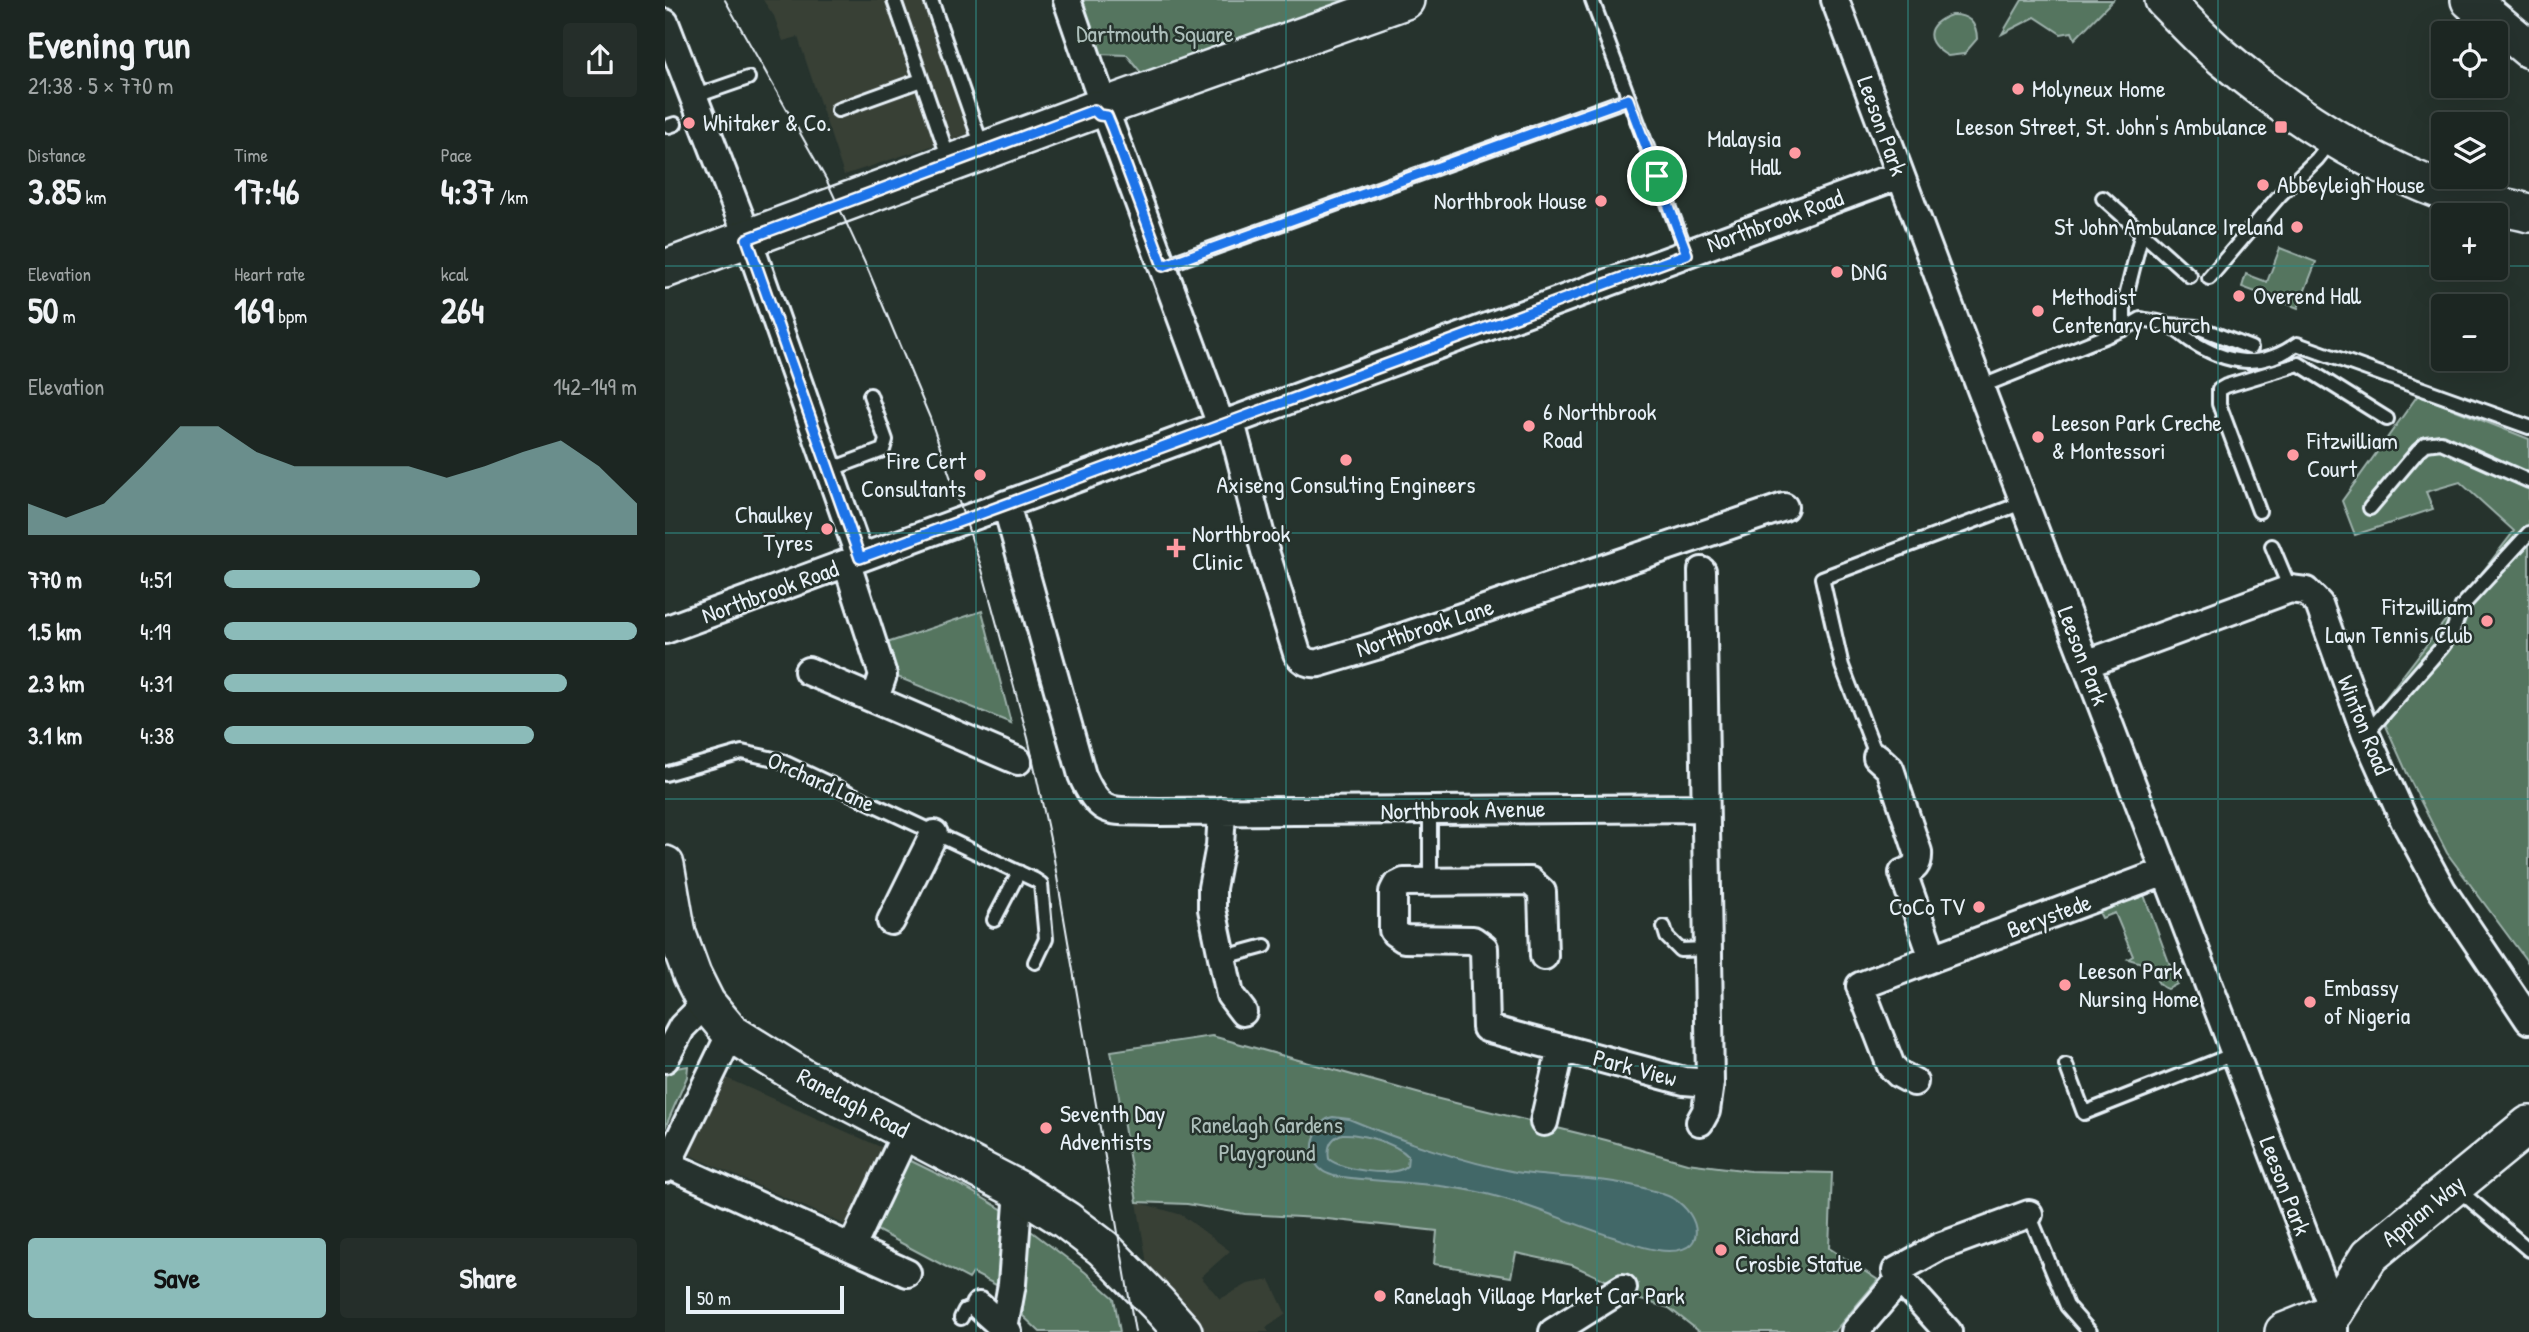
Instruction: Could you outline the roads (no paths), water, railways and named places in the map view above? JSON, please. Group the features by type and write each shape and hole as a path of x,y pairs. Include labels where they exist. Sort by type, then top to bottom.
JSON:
{"main road":[{"path":"665,270 1104,106 1405,0"},
{"path":"2164,0 2220,55 2288,108 2334,137 2447,192 2529,214"},
{"path":"2469,13 2529,50"},
{"path":"665,865 677,934 718,1018"},
{"name":"Ranelagh Road","path":"718,1018 805,1079 1019,1190 1066,1220 1103,1248 1183,1332"},
{"name":"Appian Way","path":"2334,1322 2369,1255 2529,1125"},
{"path":"2284,1332 2334,1322"}],"street":[{"path":"1067,0 1163,266 1226,424"},
{"name":"Leeson Park","path":"1835,0 2334,1322"},
{"path":"665,23 695,110 747,239 829,470 883,675 875,699"},
{"name":"Northbrook Road","path":"665,630 1900,175"},
{"name":"Northbrook Lane","path":"1226,424 1297,653 1301,660 1309,663 1319,663 1367,649 1784,506"},
{"name":"Northbrook Avenue","path":"1006,504 1082,775 1098,803 1112,811 1705,808"},
{"path":"1700,1122 1706,1111 1710,1083 1702,571"},
{"path":"2086,664 2290,589"},
{"name":"Winton Road","path":"2290,589 2306,591 2319,604 2366,735 2429,868 2529,1020"},
{"path":"808,671 1018,761"},
{"path":"1877,757 1890,769 1918,852 1914,869 1903,873 1933,958"},
{"path":"1221,811 1220,846 1211,898 1230,995 1243,1012"},
{"path":"891,922 934,834"},
{"name":"Berystede","path":"1914,1082 1891,1066 1860,986 2165,872"},
{"path":"1430,881 1535,883 1542,892 1544,956"},
{"name":"Park View","path":"1430,881 1404,882 1396,886 1393,892 1395,933 1404,939 1473,940 1485,948 1486,1028 1684,1081 1710,1083"},
{"path":"665,1061 682,1027 718,1018"},
{"path":"718,1018 666,1165 907,1273"},
{"name":"Park View","path":"1544,1122 1561,1048"},
{"path":"852,1247 907,1131"},
{"path":"970,1312 1006,1330 1019,1190"},
{"path":"1948,1332 1900,1279 1896,1271 1939,1247 2029,1214"},
{"path":"1855,1332 1900,1279"},
{"path":"1553,1332 1623,1288"}],"lane":[{"path":"894,0 921,80 967,156"},
{"path":"931,0 967,156"},
{"path":"1592,0 1687,254"},
{"path":"695,110 748,78"},
{"path":"838,110 921,80"},
{"path":"1163,266 1628,99"},
{"path":"2209,278 2334,137"},
{"path":"2103,198 2190,275"},
{"path":"2125,329 2124,304 2142,232"},
{"path":"1980,387 2125,329 2141,319 2168,325 2197,327 2251,348"},
{"path":"2168,325 2209,352 2224,358 2258,361 2275,357 2297,344 2529,427"},
{"path":"2287,351 2298,359 2299,363 2387,419"},
{"path":"2259,511 2219,404 2219,390 2299,363"},
{"path":"829,470 886,447 870,395"},
{"path":"2370,508 2418,451 2432,442 2441,442 2529,481"},
{"path":"1877,757 1842,666 1822,578 2025,502"},
{"path":"2366,735 2442,647 2452,633 2462,606 2529,533"},
{"path":"2272,546 2290,589"},
{"name":"Orchard Lane","path":"665,774 742,752 779,760 1035,880 1041,884 1046,939 1035,962"},
{"path":"1430,811 1430,881"},
{"path":"994,920 1019,872"},
{"path":"1664,928 1667,937 1680,950 1708,949"},
{"path":"1221,958 1265,946"},
{"path":"2066,1065 2084,1113 2234,1054"},
{"path":"2456,1185 2529,1250"},
{"path":"2029,1214 2067,1306 2090,1332"}],"water":[{"path":"1327,1119 1349,1119 1431,1150 1496,1168 1535,1175 1612,1182 1650,1190 1668,1196 1686,1210 1695,1228 1695,1237 1691,1244 1682,1249 1655,1250 1487,1194 1449,1187 1334,1176 1319,1168 1313,1150 1318,1129","holes":["1342,1134 1368,1137 1395,1147 1408,1156 1407,1166 1391,1172 1368,1171 1344,1166 1329,1159 1329,1147 1333,1141"]}],"tram line":[{"path":"725,0 826,179 869,272 930,418 981,566 1028,738 1052,848 1135,1332"}],"place":[{"name":"Molyneux Home","path":"2018,89"},
{"name":"Whitaker & Co.","path":"689,123"},
{"name":"Leeson Street, St. John's Ambulance","path":"2281,127"},
{"name":"Malaysia Hall","path":"1795,153"},
{"name":"Abbeyleigh House","path":"2263,185"},
{"name":"Northbrook House","path":"1601,201"},
{"name":"St John Ambulance Ireland","path":"2297,227"},
{"name":"DNG","path":"1837,272"},
{"name":"Overend Hall","path":"2239,296"},
{"name":"Methodist Centenary Church","path":"2038,311"},
{"name":"6 Northbrook Road","path":"1529,426"},
{"name":"Leeson Park Creche & Montessori","path":"2038,437"},
{"name":"Fitzwilliam Court","path":"2293,455"},
{"name":"Axiseng Consulting Engineers","path":"1346,460"},
{"name":"Fire Cert Consultants","path":"980,475"},
{"name":"Chaulkey Tyres","path":"827,529"},
{"name":"Northbrook Clinic","path":"1176,548"},
{"name":"Fitzwilliam Lawn Tennis Club","path":"2487,621"},
{"name":"CoCo TV","path":"1979,907"},
{"name":"Leeson Park Nursing Home","path":"2065,985"},
{"name":"Embassy of Nigeria","path":"2310,1002"},
{"name":"Seventh Day Adventists","path":"1046,1128"},
{"name":"Richard Crosbie Statue","path":"1721,1250"},
{"name":"Ranelagh Village Market Car Park","path":"1380,1296"}],"park label":[{"name":"Dartmouth Square","path":"1155,34"},
{"name":"Ranelagh Gardens Playground","path":"1267,1139"}]}
